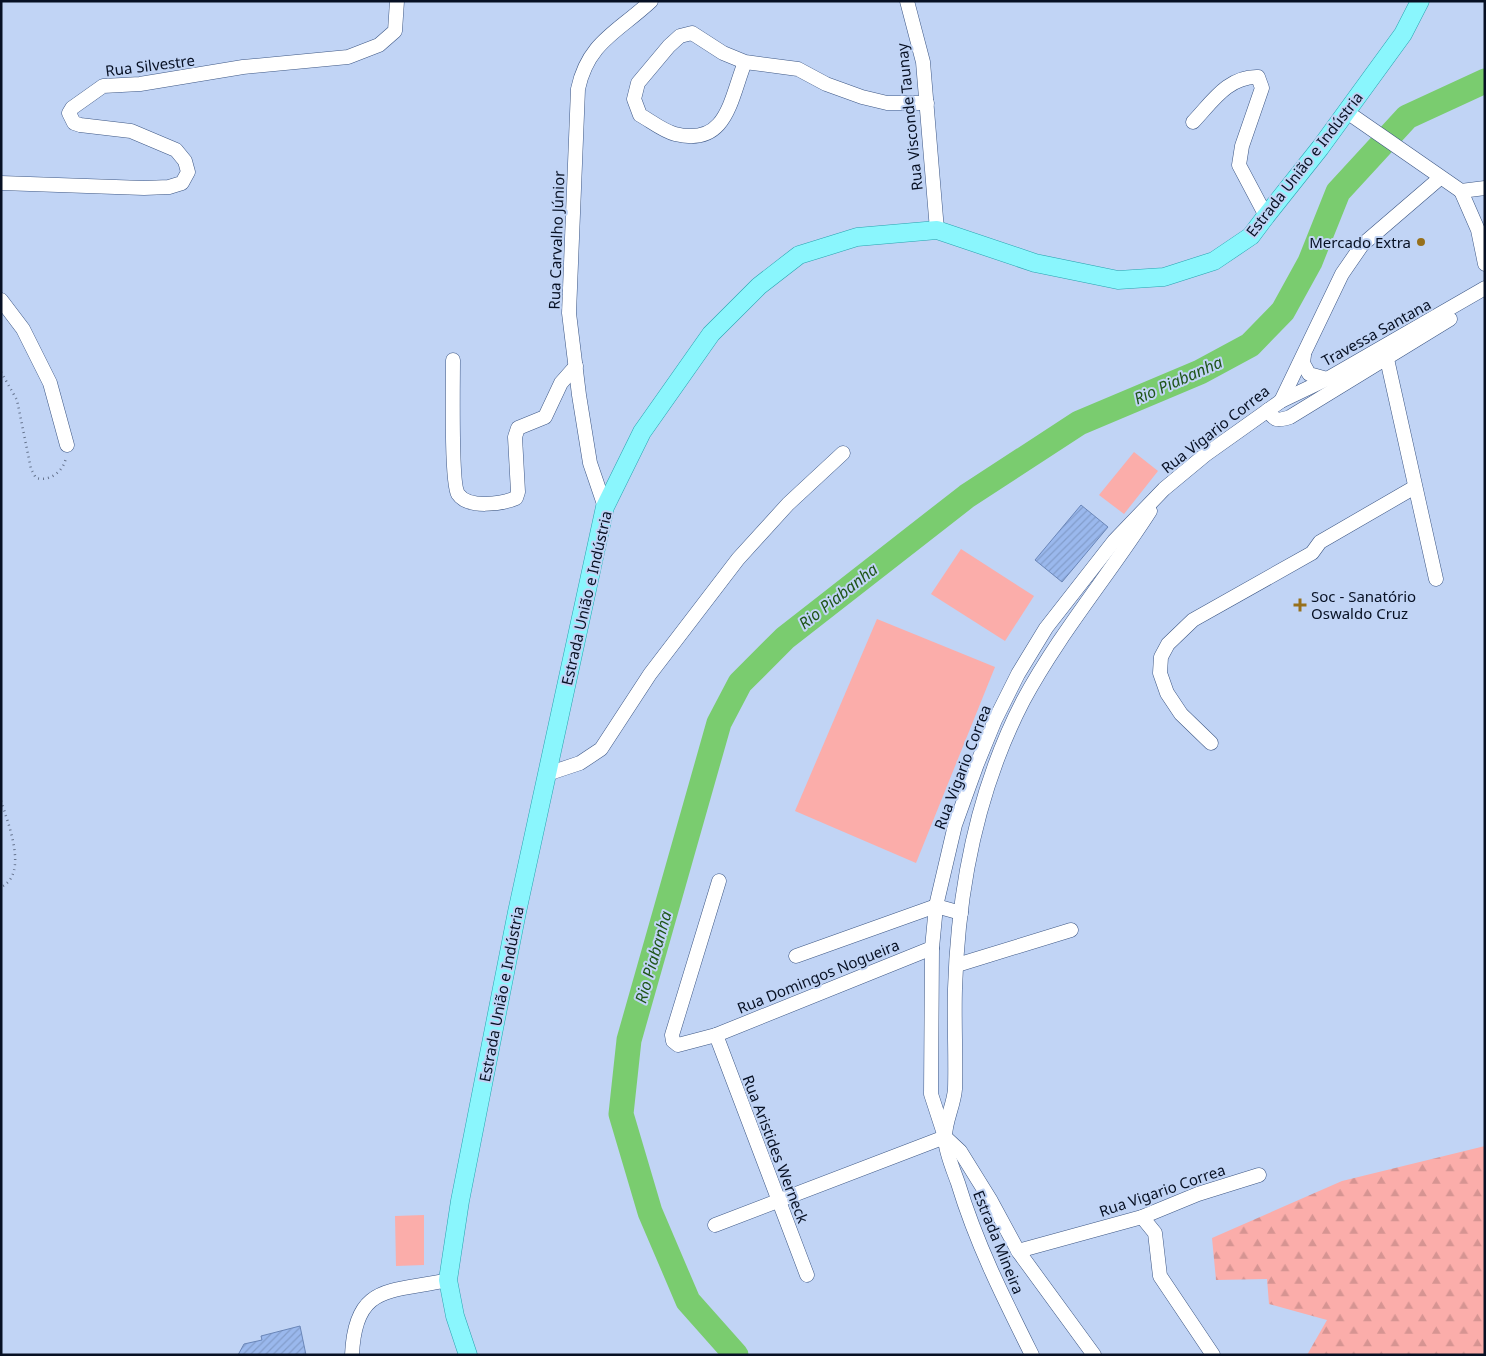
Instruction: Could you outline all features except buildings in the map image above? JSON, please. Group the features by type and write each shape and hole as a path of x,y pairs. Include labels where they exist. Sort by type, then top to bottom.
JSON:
{"main road":[{"name":"Estrada União e Indústria","path":"468,1355 456,1316 448,1280 460,1201 547,774 605,506 648,424 711,334 759,286 799,255 857,237 937,230 1035,263 1118,280 1164,277 1214,261 1251,236 1403,34 1420,1"}],"street":[{"name":"Rua Silvestre","path":"1,183 144,188 182,184 188,172 185,161 176,150 131,131 80,125 70,118 69,113 72,108 103,86 140,84 243,67 348,57 379,45 394,31 397,1"},
{"name":"Rua Carvalho Júnior","path":"605,506 590,463 576,366 569,291 578,89 588,58 599,45 651,1"},
{"name":"Rua Visconde Taunay","path":"907,1 923,62 937,230"},
{"path":"744,62 720,126 707,135 699,137 673,134 640,116 634,99 638,83 680,36 692,34 723,53 744,62 798,69 835,87 887,103 927,104"},
{"path":"1193,122 1229,84 1246,77 1258,77 1262,88 1242,146 1239,165 1266,216"},
{"path":"1346,112 1461,191 1478,230 1485,264"},
{"name":"Rua Vigario Correa","path":"1094,1355 1018,1251 980,1182 960,1151 945,1137 931,1094 932,948 936,906 955,825 995,720 1029,655 1046,628 1114,541 1164,489 1205,455 1281,402 1342,274 1362,245 1440,178"},
{"path":"1461,191 1485,188"},
{"name":"Travessa Santana","path":"1281,402 1327,379 1485,288"},
{"path":"1268,410 1273,418 1279,420 1290,417 1485,298"},
{"path":"1,300 23,328 50,383 66,445"},
{"path":"1304,355 1303,364 1309,374 1327,379"},
{"path":"1386,359 1436,579"},
{"path":"453,360 454,472 457,493 462,498 473,503 507,502 516,498 518,492 515,437 518,428 545,417 561,383 576,366"},
{"path":"547,774 580,764 601,749 650,674 738,559 788,504 843,453"},
{"path":"1211,743 1181,714 1168,693 1160,673 1161,656 1168,644 1193,620 1312,553 1320,542 1415,487"},
{"name":"Rua Vigario Correa","path":"945,1137 955,1092 957,965 961,913 971,846 986,789 1003,744 1042,668 1164,489"},
{"path":"1029,655 1042,668"},
{"name":"Rua Domingos Nogueira","path":"719,881 672,1035 673,1041 678,1045 716,1035 932,948"},
{"path":"796,956 936,906 961,913"},
{"path":"957,965 1071,930"},
{"name":"Rua Aristides Werneck","path":"716,1035 807,1275"},
{"path":"715,1225 945,1137"},
{"name":"Estrada Mineira","path":"945,1137 967,1212 987,1264 1032,1355"},
{"name":"Rua Vigario Correa","path":"1018,1251 1142,1217 1198,1194 1259,1175"},
{"path":"1142,1217 1155,1233 1160,1276 1213,1355"},
{"path":"352,1355 353,1331 359,1313 365,1305 382,1294 448,1280"}],"path":[{"path":"1,372 18,400 31,469 36,478 42,480 51,478 63,468 66,445"},
{"path":"1,801 13,838 15,866 12,877 1,887"}],"green space":[{"path":"1134,452 1158,471 1124,514 1099,495"},
{"path":"961,549 1034,596 1005,641 931,594"},
{"path":"877,619 995,667 916,863 795,811"},
{"path":"1485,1146 1485,1355 1307,1355 1327,1320 1269,1304 1267,1279 1216,1280 1212,1238 1342,1181"},
{"path":"424,1215 424,1265 396,1266 395,1216"}],"waterway":[{"name":"Rio Piabanha","path":"736,1355 688,1301 650,1212 621,1114 629,1040 719,723 740,683 785,638 967,496 1079,423 1200,372 1250,345 1283,311 1310,262 1338,192 1407,117 1485,81"}],"place":[{"name":"Mercado Extra","path":"1421,242"},
{"name":"Soc - Sanatório Oswaldo Cruz","path":"1300,605"}]}
